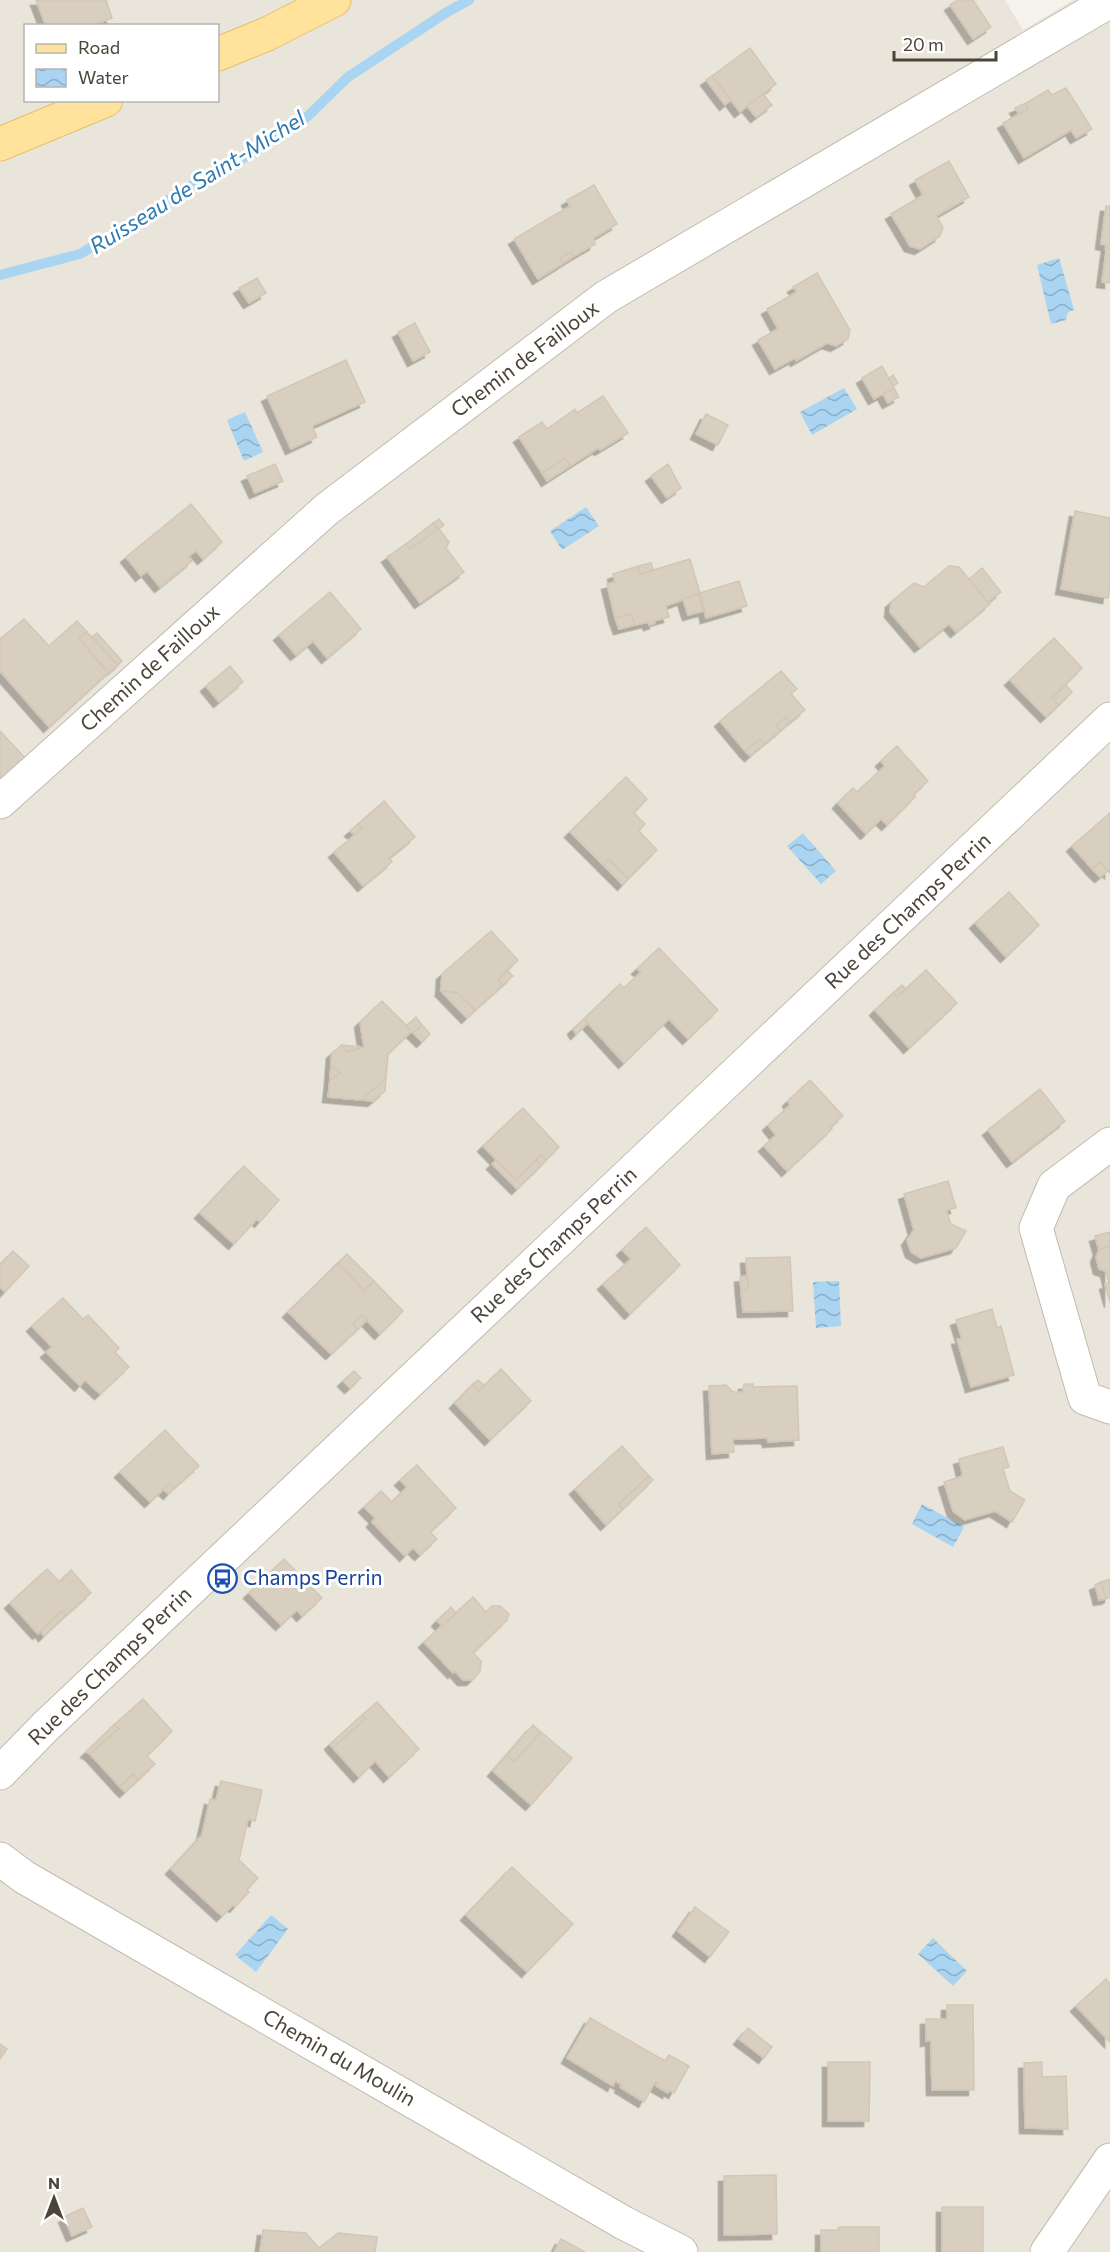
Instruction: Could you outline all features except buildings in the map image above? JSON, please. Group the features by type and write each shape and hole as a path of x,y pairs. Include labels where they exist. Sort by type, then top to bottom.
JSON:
{"main road":[{"path":"219,54 267,34 334,0"},
{"path":"0,144 101,102"}],"street":[{"name":"Chemin de Failloux","path":"0,802 327,509 606,297 1110,1"},
{"name":"Rue des Champs Perrin","path":"0,1773 45,1727 1110,718"},
{"path":"1110,1144 1054,1186 1036,1228 1085,1398 1110,1407"},
{"name":"Chemin du Moulin","path":"0,1858 35,1883 624,2223 681,2252"},
{"path":"1047,2252 1110,2160"}],"shaded area":[{"path":"0,0 1005,0 1023,30 1073,0 1110,0 1110,2252 0,2252"}],"water":[{"path":"1059,258 1074,310 1068,312 1066,320 1051,324 1037,265"},
{"path":"844,388 857,409 812,435 800,412"},
{"path":"245,412 263,452 244,461 227,420"},
{"path":"586,507 599,526 562,550 550,531"},
{"path":"803,833 836,871 821,884 787,846"},
{"path":"839,1281 841,1326 816,1328 813,1282"},
{"path":"922,1504 964,1527 953,1547 912,1524"},
{"path":"271,1915 288,1929 256,1972 235,1955"},
{"path":"933,1938 967,1971 953,1986 918,1954"}],"waterway":[{"name":"Ruisseau de Saint-Michel","path":"0,275 80,254 196,183 256,151 308,116 348,77 469,0"}],"place":[{"name":"Champs Perrin","path":"222,1578"}]}
